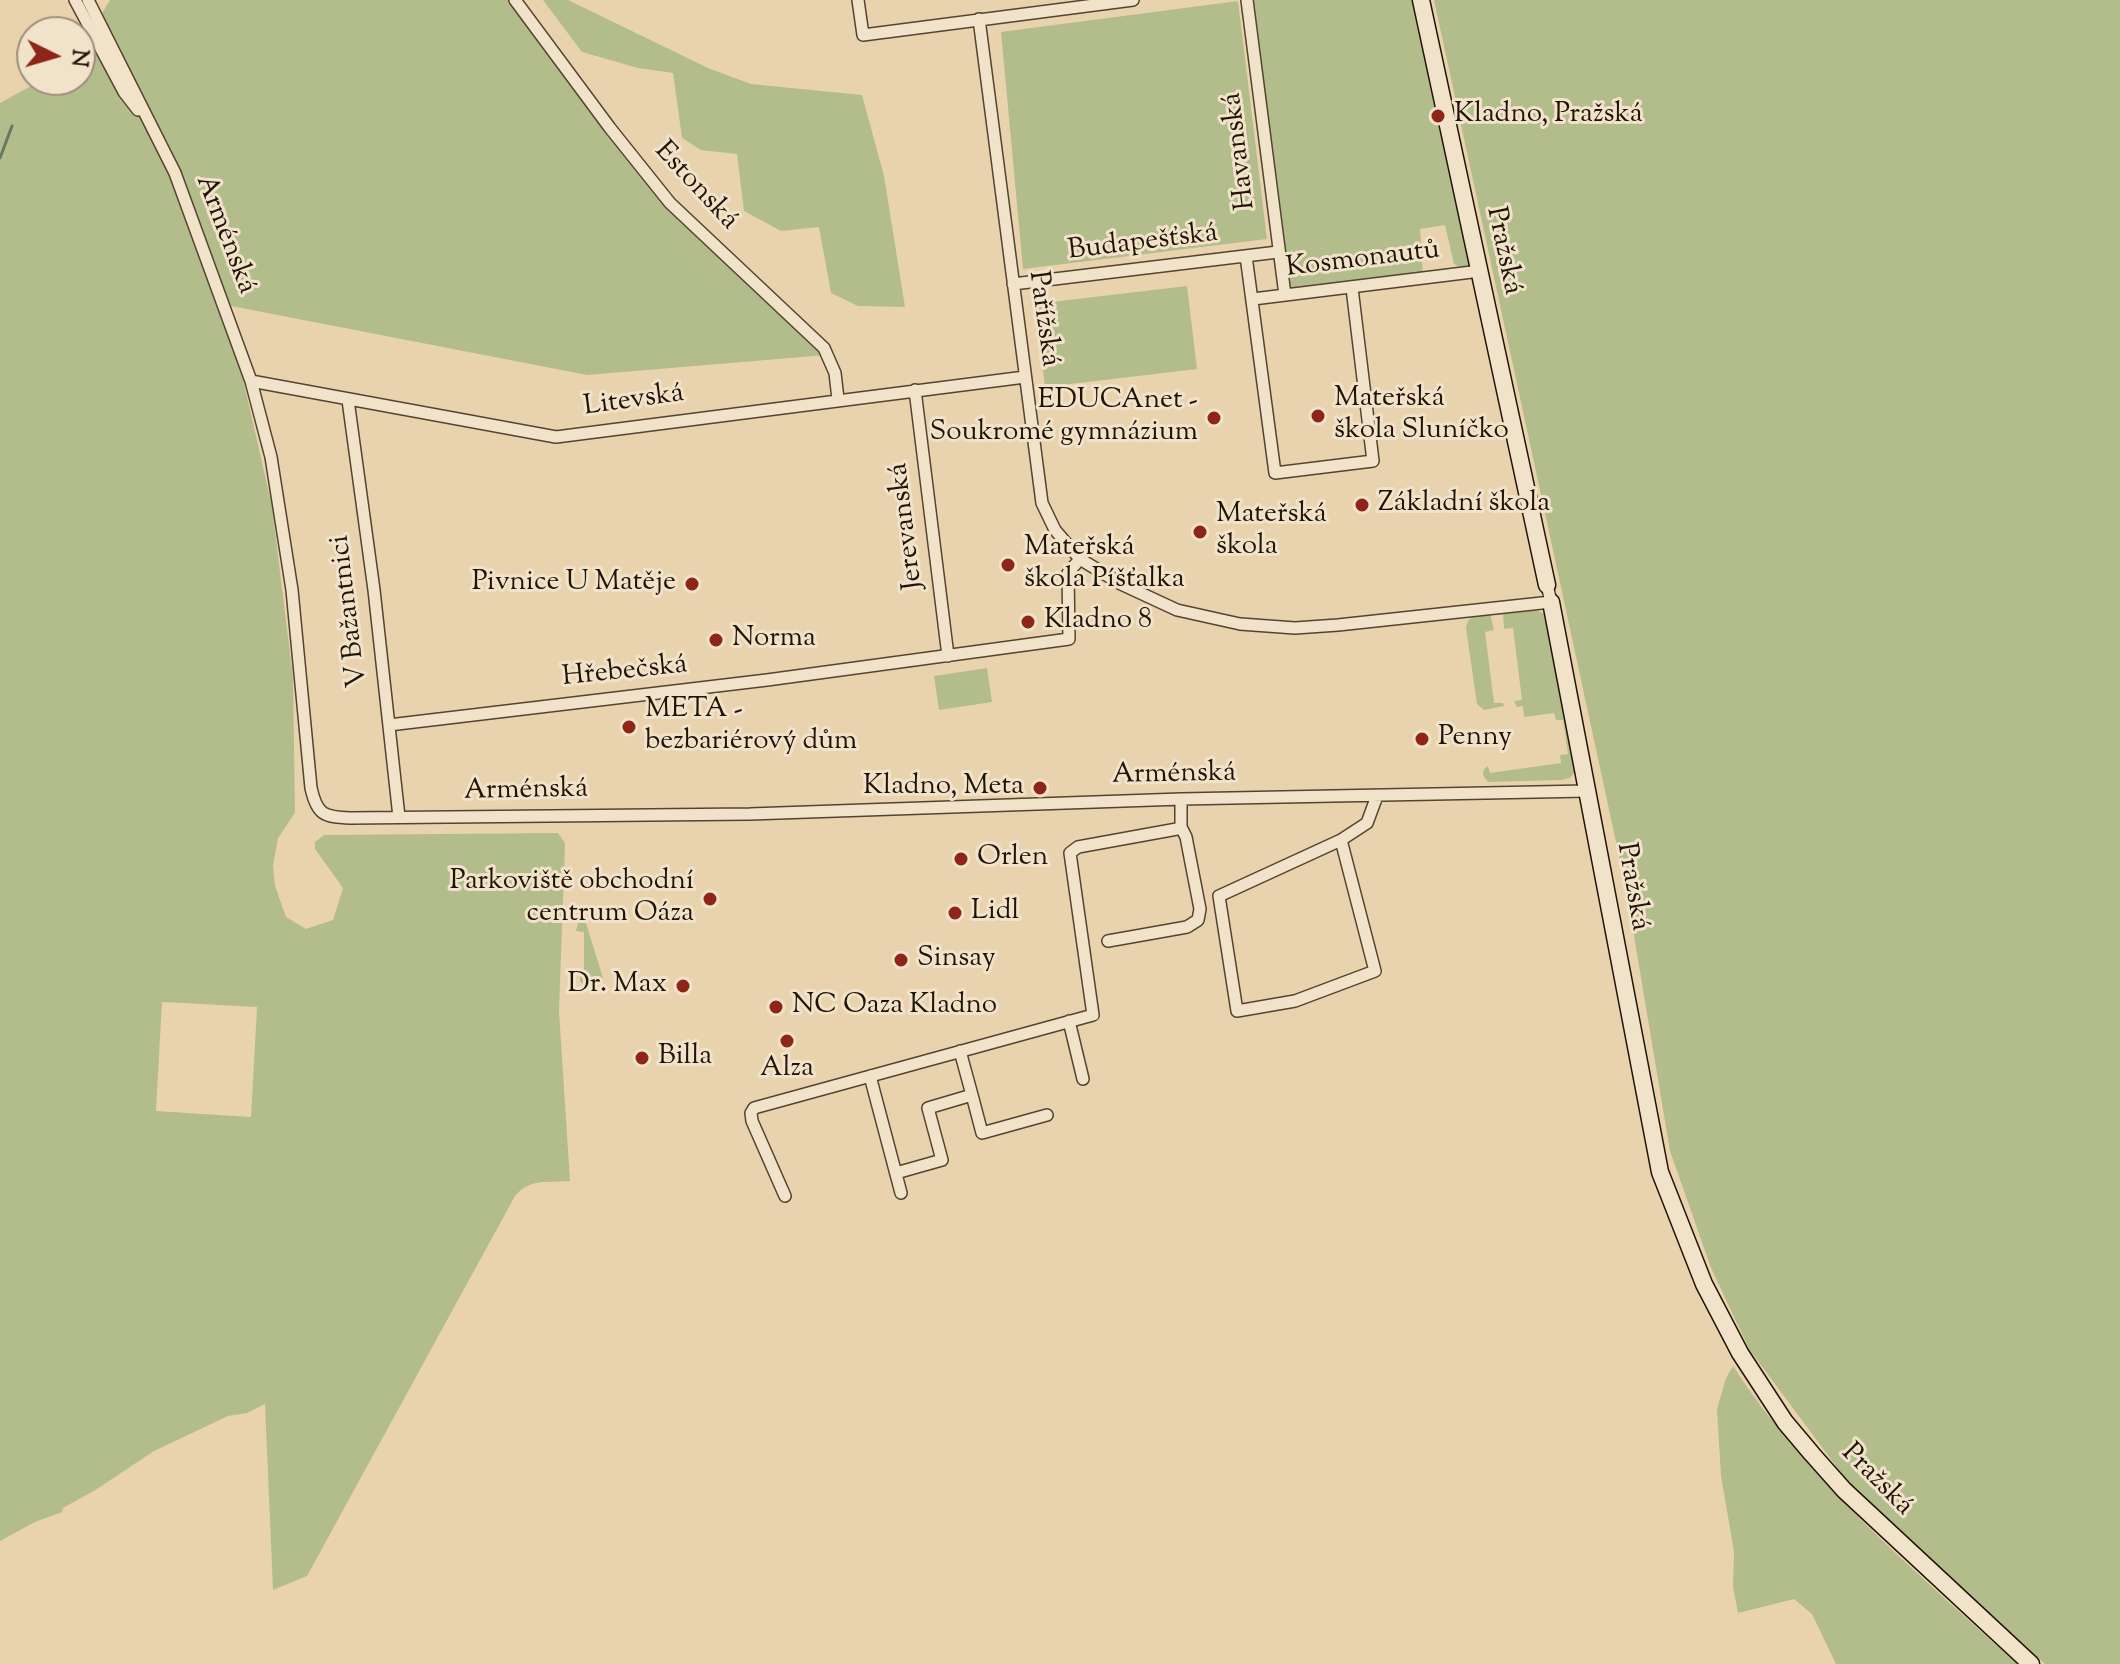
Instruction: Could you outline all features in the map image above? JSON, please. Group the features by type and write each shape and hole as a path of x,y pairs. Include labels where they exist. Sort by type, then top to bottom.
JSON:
{"street":[{"path":"96,0 95,5 143,110"},
{"name":"Estonská","path":"515,0 670,203 824,348 835,373 838,399"},
{"path":"858,0 863,35 979,19 1028,6 1133,0"},
{"name":"Havanská","path":"1247,0 1285,295"},
{"name":"Pražská","path":"1421,0 1549,593 1660,1172 1704,1284 1740,1353 1785,1422 1853,1498 2031,1664"},
{"path":"80,2 124,92 155,132"},
{"name":"Arménská","path":"80,2 143,110 175,173 251,381 278,495 296,617 310,781 315,804 321,812 333,817 750,814 1181,799 1587,791"},
{"name":"Pařížská","path":"979,19 1042,503 1055,530 1080,559 1121,584 1177,610 1240,624 1295,628 1338,625 1549,593"},
{"name":"Budapešťská","path":"1013,284 1278,252"},
{"path":"1246,256 1275,473 1373,461 1352,288"},
{"name":"Kosmonautů","path":"1253,299 1480,271"},
{"name":"Litevská","path":"251,381 556,437 1025,377"},
{"name":"Jerevanská","path":"915,390 948,656"},
{"name":"V Bažantnici","path":"348,400 399,817"},
{"name":"Hřebečská","path":"389,725 1069,639 1068,573 1080,559"},
{"path":"1341,840 1375,971 1295,1001 1237,1011 1219,896 1341,840 1367,823 1377,796"},
{"path":"1108,941 1187,927 1198,920 1200,909 1186,837 1181,827 1181,799"},
{"path":"785,1196 752,1121 754,1108 1093,1015 1070,853 1078,847 1181,827"},
{"path":"1069,1021 1083,1079"},
{"path":"960,1051 982,1133 1047,1115"},
{"path":"870,1076 901,1193"},
{"path":"896,1173 942,1160 928,1108 972,1095"}],"green space":[{"path":"110,0 512,0 665,204 826,355 587,375 226,305 272,506 293,678 295,813 278,838 273,866 275,886 286,917 306,929 333,920 343,888 315,849 315,842 324,835 558,833 565,843 559,1011 570,1181 533,1184 515,1196 307,1576 273,1590 265,1404 247,1413 228,1416 154,1451 63,1508 62,1512 0,1541 0,103 16,94 96,96 96,23","holes":["162,1002 257,1007 251,1117 156,1111"]},
{"path":"543,0 568,0 708,68 751,84 862,95 884,176 905,307 858,306 831,293 819,227 781,231 744,211 737,154 701,150 682,138 673,73 638,68 582,52"},
{"path":"1251,0 1414,0 1470,264 1464,270 1454,264 1445,225 1420,229 1423,274 1294,292 1289,288"},
{"path":"1434,0 2120,0 2120,1664 2045,1664 1850,1485 1749,1349 1711,1268 1670,1151 1626,888"},
{"path":"1238,1 1267,239 1023,269 1001,32"},
{"path":"1187,286 1197,369 1045,387 1035,304"},
{"path":"1534,609 1547,615 1554,639 1553,661 1562,681 1577,769 1570,778 1561,780 1488,782 1483,775 1488,766 1490,773 1561,763 1560,755 1568,754 1563,720 1556,720 1554,713 1524,717 1523,706 1517,707 1514,701 1522,700 1513,628 1504,629 1503,612"},
{"path":"1490,613 1494,630 1485,632 1494,703 1503,703 1504,706 1484,710 1477,704 1466,628 1471,618"},
{"path":"987,668 992,702 939,710 934,676"},
{"path":"579,918 585,920 603,978 600,984 586,988 580,981 580,969 584,969 584,932 576,931"},
{"path":"1733,1366 1763,1408 1829,1487 2017,1664 1836,1664 1812,1614 1794,1599 1738,1613 1733,1587 1734,1552 1721,1476 1717,1409"}],"waterway":[{"path":"0,158 12,126"}],"place":[{"name":"Kladno, Pražská","path":"1438,116"},
{"name":"Mateřská škola Sluníčko","path":"1318,416"},
{"name":"EDUCAnet - Soukromé gymnázium","path":"1214,418"},
{"name":"Základní škola","path":"1362,505"},
{"name":"Mateřská škola","path":"1200,532"},
{"name":"Mateřská škola Píšťalka","path":"1008,565"},
{"name":"Pivnice U Matěje","path":"692,584"},
{"name":"Kladno 8","path":"1028,622"},
{"name":"Norma","path":"716,640"},
{"name":"META - bezbariérový dům","path":"629,727"},
{"name":"Penny","path":"1422,739"},
{"name":"Kladno, Meta","path":"1040,788"},
{"name":"Orlen","path":"961,859"},
{"name":"Parkoviště obchodní centrum Oáza","path":"710,899"},
{"name":"Lidl","path":"955,913"},
{"name":"Sinsay","path":"901,960"},
{"name":"Dr. Max","path":"683,986"},
{"name":"NC Oaza Kladno","path":"776,1007"},
{"name":"Alza","path":"787,1041"},
{"name":"Billa","path":"642,1058"}]}
